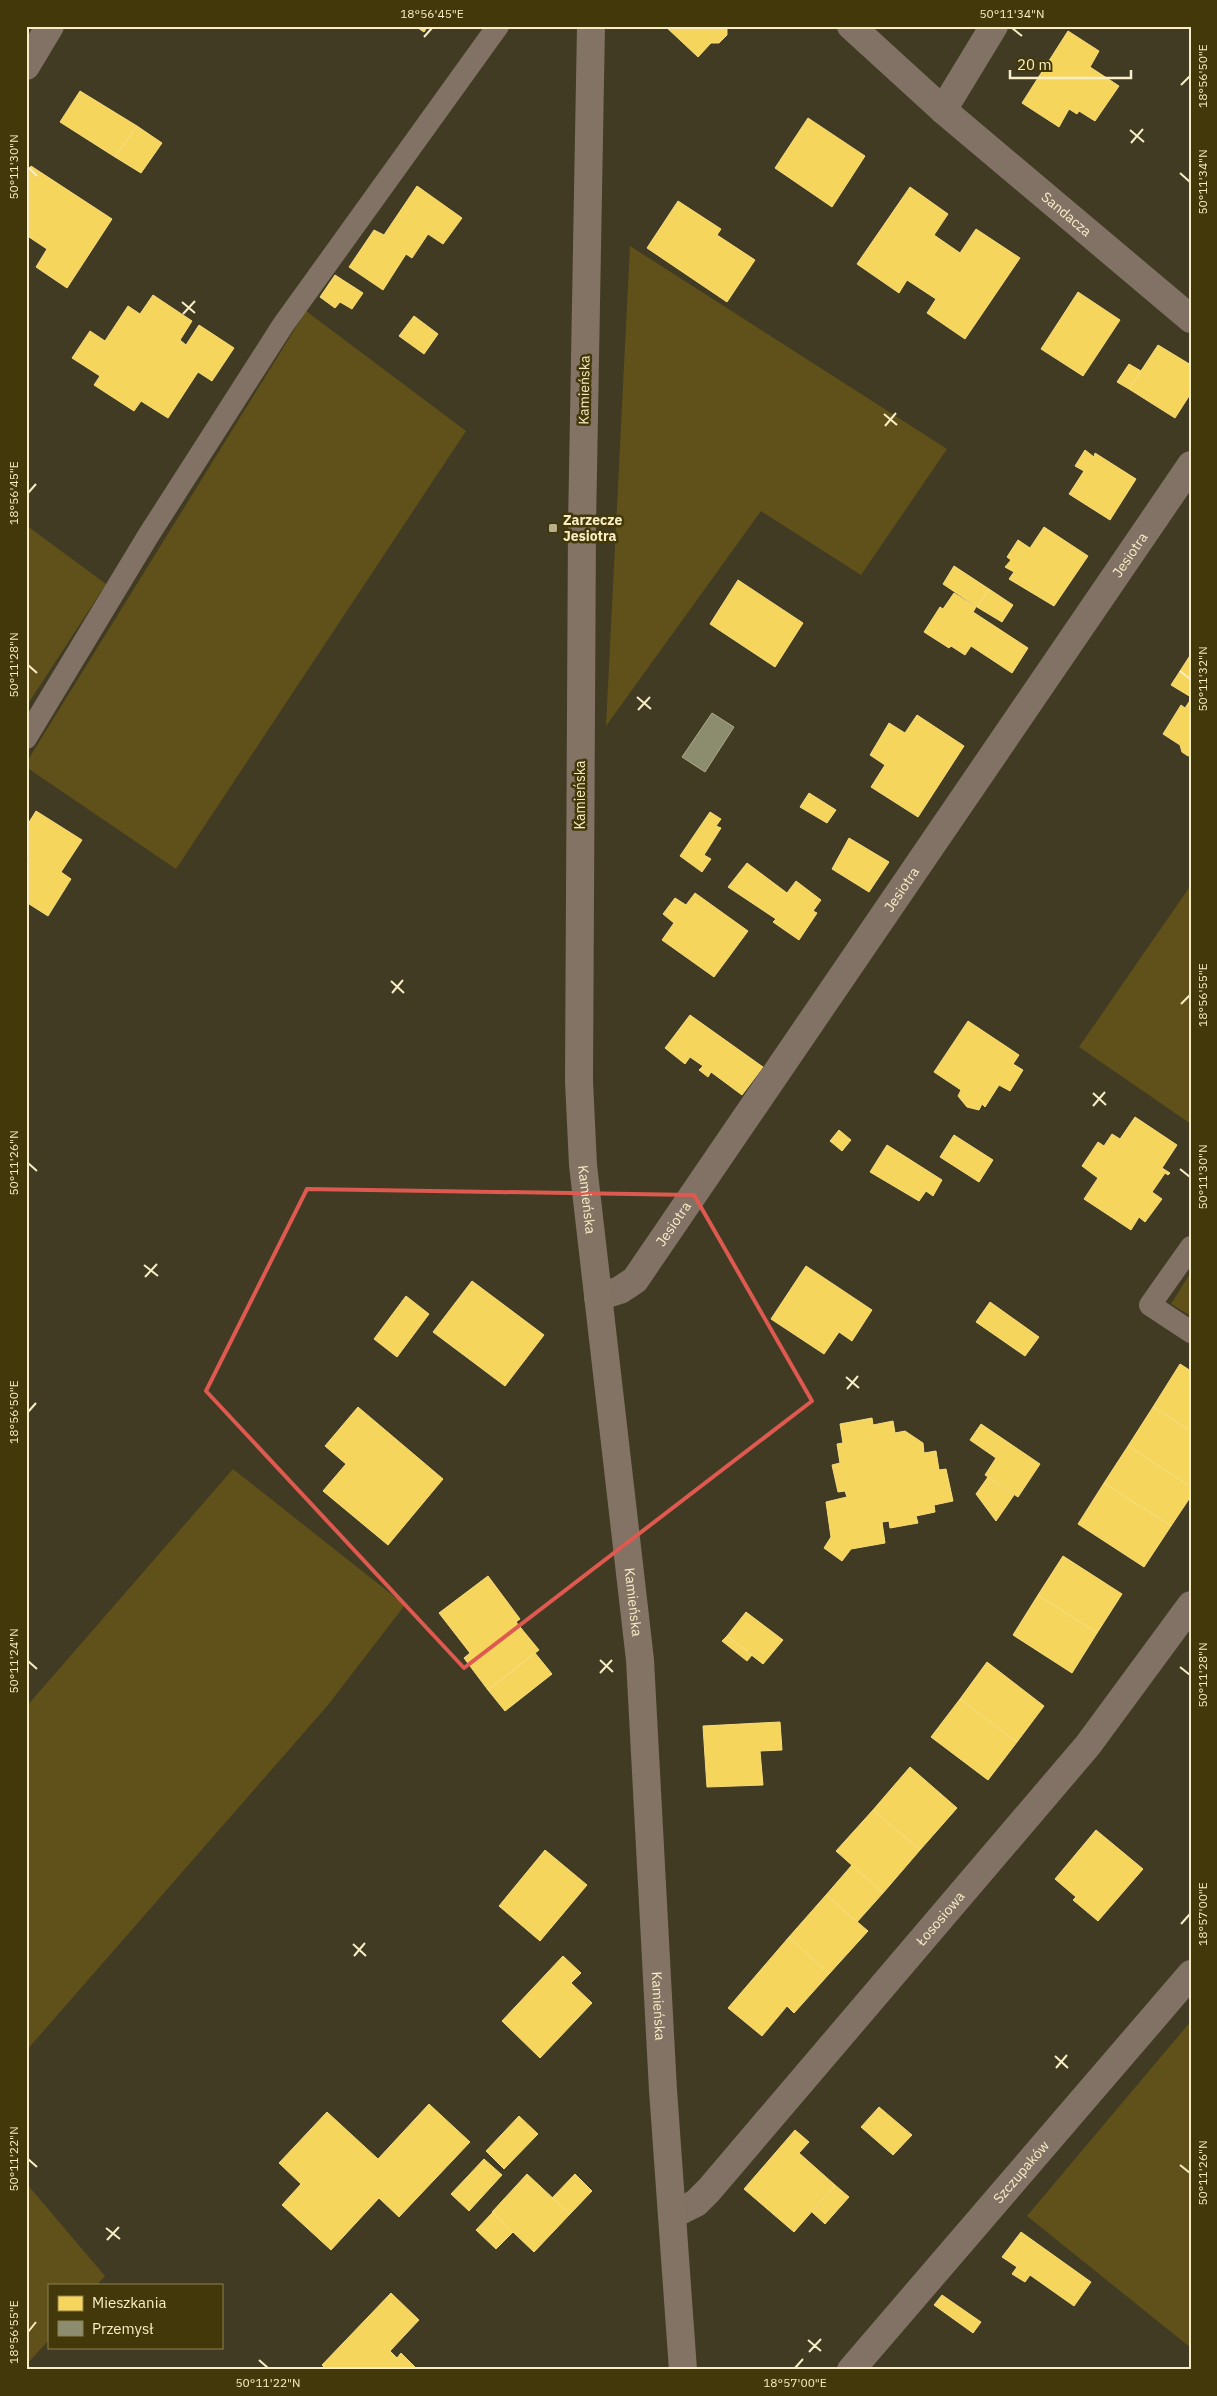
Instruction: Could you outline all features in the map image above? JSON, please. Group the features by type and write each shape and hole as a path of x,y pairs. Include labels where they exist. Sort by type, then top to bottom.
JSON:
{"street":[{"path":"26,66 50,26"},
{"name":"Kamieńska","path":"591,26 582,526 578,1001 583,1165 640,1660 663,2090 682,2370"},
{"name":"Sandacza","path":"851,26 943,110 1191,319"},
{"path":"943,110 994,26"},
{"name":"Jesiotra","path":"598,1297 620,1290 635,1280 1191,465"},
{"name":"Łososiowa","path":"672,2215 696,2203 709,2190 1088,1745 1191,1605"},
{"name":"Szczupaków","path":"851,2370 1191,1974"}],"lane":[{"path":"26,738 148,536 283,325 498,26"},
{"path":"1191,1246 1150,1305 1191,1332"}],"highlighted area":[{"path":"307,1189 694,1195 812,1401 464,1668 206,1391"}],"shaded area":[{"path":"630,246 947,449 861,575 761,511 606,726"},
{"path":"306,311 466,431 176,869 26,767 26,763"},
{"path":"26,525 106,584 26,707"},
{"path":"1191,885 1191,1124 1079,1047"},
{"path":"1191,1272 1191,1316 1171,1304"},
{"path":"233,1469 405,1605 328,1705 26,2051 26,1707"},
{"path":"1191,2021 1191,2348 1027,2216"},
{"path":"26,2183 105,2276 98,2284 48,2284 48,2341 26,2365"}],"building: Mieszkania":[{"path":"415,26 428,26 424,32"},
{"path":"665,26 727,26 727,35 719,43 711,43 698,57"},
{"path":"1068,31 1099,51 1090,67 1119,86 1095,121 1079,111 1077,114 1069,109 1059,127 1022,103"},
{"path":"80,91 137,126 115,157 60,122"},
{"path":"808,118 865,156 832,207 775,168"},
{"path":"137,126 162,143 141,173 115,157"},
{"path":"31,166 112,219 67,288 36,267 47,249 26,235 26,174"},
{"path":"417,186 462,218 443,244 428,234 412,258 406,254 383,290 349,267 374,230 384,235"},
{"path":"910,187 948,214 934,235 960,253 976,229 1020,258 965,339 927,313 936,299 907,280 899,293 857,264"},
{"path":"678,201 721,229 717,235 755,260 727,302 647,248"},
{"path":"335,275 363,293 352,309 340,302 335,308 320,297"},
{"path":"1078,292 1120,320 1083,376 1041,349"},
{"path":"153,295 192,321 180,340 186,345 199,325 234,348 212,381 198,372 168,418 141,401 134,411 94,385 100,376 72,358 90,331 105,341 128,306 140,314"},
{"path":"414,316 438,334 424,354 399,336"},
{"path":"1158,345 1191,365 1191,393 1175,418 1129,389"},
{"path":"1129,364 1141,371 1129,389 1117,382"},
{"path":"1085,450 1094,457 1095,453 1136,479 1110,520 1069,494 1084,471 1075,466"},
{"path":"1044,527 1088,556 1054,606 1009,579 1014,572 1005,567 1011,560 1007,557 1018,540 1030,548"},
{"path":"954,566 989,589 977,607 943,584"},
{"path":"738,580 803,623 775,667 710,624"},
{"path":"989,589 1013,605 1002,622 977,607"},
{"path":"954,593 976,607 973,612 1028,648 1012,673 971,646 965,655 951,646 949,648 924,632 940,607 943,609"},
{"path":"1191,654 1191,697 1171,685"},
{"path":"1191,699 1191,755 1188,756 1182,752 1180,745 1163,734 1181,705 1185,708"},
{"path":"917,715 964,746 918,817 871,787 885,765 870,755 889,723 905,733"},
{"path":"809,793 836,810 827,823 800,807"},
{"path":"36,811 82,840 61,872 71,879 48,916 26,902 26,863 30,856 26,853 26,827"},
{"path":"710,812 721,819 716,826 721,828 704,855 711,859 702,872 680,856"},
{"path":"849,838 889,862 869,892 832,869"},
{"path":"747,863 787,893 796,881 821,900 813,911 817,913 799,940 773,922 776,919 728,887"},
{"path":"695,893 748,931 714,977 662,940 674,923 663,914 675,898 686,905"},
{"path":"690,1015 763,1067 742,1095 711,1072 708,1077 699,1070 703,1066 690,1057 685,1064 665,1048"},
{"path":"968,1021 1019,1055 1013,1064 1023,1070 1010,1091 999,1085 985,1107 982,1104 979,1110 967,1107 958,1096 961,1090 934,1072"},
{"path":"1135,1117 1177,1145 1162,1168 1170,1173 1168,1175 1165,1173 1152,1192 1162,1199 1145,1222 1139,1217 1131,1230 1084,1199 1098,1178 1082,1166 1098,1142 1104,1146 1112,1134 1120,1139"},
{"path":"839,1130 851,1140 842,1151 830,1141"},
{"path":"954,1135 993,1160 979,1182 940,1157"},
{"path":"887,1145 942,1180 933,1196 926,1191 919,1201 870,1172"},
{"path":"806,1266 872,1310 852,1341 839,1332 824,1354 771,1319"},
{"path":"472,1281 544,1335 505,1386 433,1332"},
{"path":"406,1296 429,1314 397,1357 374,1339"},
{"path":"990,1302 1039,1337 1025,1356 976,1322"},
{"path":"1180,1364 1191,1371 1191,1431 1153,1407"},
{"path":"358,1407 443,1479 388,1545 323,1491 346,1464 325,1446"},
{"path":"1153,1407 1191,1431 1191,1487 1128,1446"},
{"path":"872,1418 873,1425 893,1421 895,1433 905,1431 923,1443 924,1453 936,1451 939,1470 946,1469 953,1501 934,1505 935,1512 916,1516 918,1523 890,1528 889,1521 882,1522 885,1543 851,1549 842,1561 824,1548 831,1537 826,1502 847,1497 845,1491 838,1492 832,1465 840,1463 837,1444 843,1443 840,1424"},
{"path":"981,1424 1040,1464 1018,1497 985,1475 996,1458 970,1440"},
{"path":"1128,1446 1191,1487 1191,1496 1171,1526 1104,1483"},
{"path":"988,1477 1014,1495 996,1521 976,1494"},
{"path":"1104,1483 1171,1526 1144,1567 1078,1524"},
{"path":"1063,1556 1122,1594 1097,1633 1038,1595"},
{"path":"488,1576 520,1619 516,1622 539,1650 488,1690 464,1658 470,1653 439,1613"},
{"path":"1038,1595 1097,1633 1072,1673 1013,1635"},
{"path":"746,1612 783,1640 763,1664 727,1636"},
{"path":"727,1636 752,1655 747,1661 722,1641"},
{"path":"535,1653 552,1674 505,1711 488,1690"},
{"path":"987,1662 1044,1706 1017,1742 960,1699"},
{"path":"960,1699 1017,1742 988,1780 931,1737"},
{"path":"780,1722 782,1750 760,1751 763,1785 707,1787 703,1726"},
{"path":"910,1767 957,1808 920,1850 873,1810"},
{"path":"873,1810 920,1850 883,1893 836,1851"},
{"path":"1096,1830 1143,1869 1098,1921 1073,1900 1076,1897 1055,1879"},
{"path":"545,1850 587,1885 540,1941 499,1906"},
{"path":"852,1865 883,1893 857,1922 826,1895"},
{"path":"826,1895 868,1931 829,1974 789,1937"},
{"path":"789,1937 829,1974 794,2013 787,2006 762,2036 728,2008"},
{"path":"563,1956 581,1973 571,1983 592,2003 540,2058 502,2021"},
{"path":"429,2104 470,2142 399,2217 379,2198 331,2250 282,2205 301,2184 279,2163 327,2112 378,2159"},
{"path":"879,2107 912,2135 893,2155 861,2127"},
{"path":"519,2116 538,2134 504,2169 486,2151"},
{"path":"795,2130 809,2142 799,2153 835,2185 794,2232 744,2189"},
{"path":"484,2159 502,2175 469,2211 451,2194"},
{"path":"527,2174 570,2214 534,2252 492,2212"},
{"path":"575,2174 592,2191 570,2214 552,2198"},
{"path":"835,2185 849,2197 825,2224 812,2212"},
{"path":"493,2212 513,2232 496,2249 476,2230"},
{"path":"1021,2232 1091,2282 1074,2306 1030,2275 1025,2282 1012,2274 1017,2267 1002,2257"},
{"path":"391,2293 419,2320 390,2351 397,2358 401,2353 418,2370 327,2370 322,2365"},
{"path":"942,2295 981,2322 973,2333 934,2305"}],"building: Przemysł":[{"path":"712,713 734,727 705,772 682,757"}],"place":[{"name":"Zarzecze Jesiotra","path":"553,528"}]}
